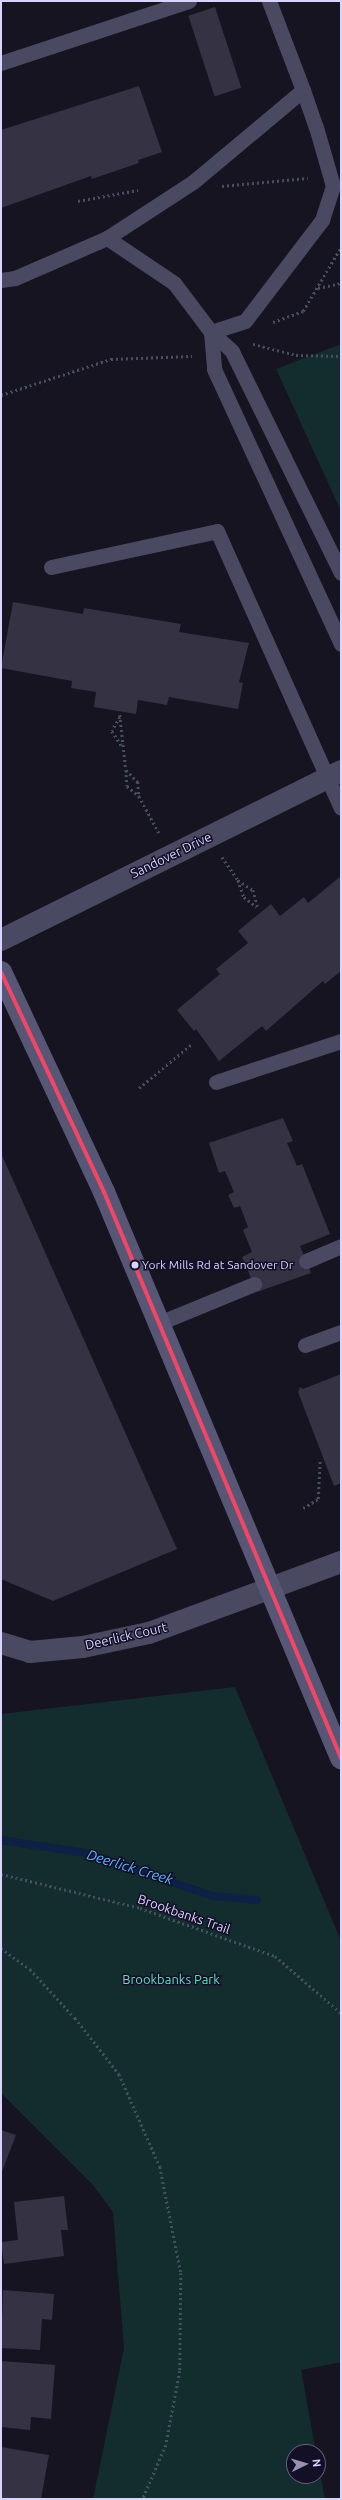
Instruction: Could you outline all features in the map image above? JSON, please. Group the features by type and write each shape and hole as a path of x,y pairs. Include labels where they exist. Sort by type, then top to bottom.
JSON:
{"main road":[{"path":"1,972 104,1192 341,1758"}],"street":[{"name":"Sandover Drive","path":"1,940 170,854 207,838 334,774"},
{"name":"Deerlick Court","path":"1,1643 30,1652 83,1647 149,1633 271,1590 341,1562"}],"lane":[{"path":"1,63 189,1"},
{"path":"210,331 245,321 322,220 333,186 303,90 269,1"},
{"path":"1,280 15,278 107,238 193,182 303,90"},
{"path":"107,238 174,283 210,331 232,351 341,573"},
{"path":"210,331 214,369 341,644"},
{"path":"51,567 217,531 334,774 341,808"},
{"path":"216,1082 341,1041"},
{"path":"306,1261 341,1246"},
{"path":"159,1323 254,1284"},
{"path":"305,1345 341,1332"}],"path":[{"path":"269,324 303,311 341,247"},
{"path":"318,288 341,283"},
{"path":"1,395 111,360 194,356 210,331"},
{"path":"247,343 296,355 341,356"},
{"path":"122,745 112,731 120,716 124,730 122,745 127,786 139,796 170,854"},
{"path":"126,770 138,782 139,796"},
{"path":"207,838 238,880 244,897 258,907 253,890 238,880"},
{"path":"139,1088 193,1042"},
{"path":"303,1508 318,1499 320,1459"},
{"name":"Brookbanks Trail","path":"1,1874 140,1908 275,1956 341,2013"},
{"path":"1,1948 30,1969 75,2018 119,2074 160,2168 180,2273 180,2371 166,2446 143,2499"}],"green space":[{"path":"341,344 341,511 276,369"},
{"name":"Brookbanks Park","path":"235,1687 341,1941 341,2362 301,2370 315,2444 286,2444 286,2484 322,2484 325,2499 93,2499 124,2348 113,2212 93,2185 1,2093 1,1714"}],"building":[{"path":"215,7 241,88 215,96 188,16"},
{"path":"139,86 162,152 138,160 139,163 92,179 91,176 1,208 1,130"},
{"path":"13,602 83,614 84,608 181,624 179,632 249,643 239,682 243,683 238,709 169,697 167,705 138,700 136,714 94,707 96,692 71,688 72,681 1,668"},
{"path":"341,876 341,971 325,984 323,981 266,1031 262,1026 219,1061 196,1029 194,1031 177,1010 220,974 216,969 248,943 238,931 271,904 280,916 304,897 308,903"},
{"path":"283,1118 293,1141 287,1143 297,1166 302,1164 330,1234 300,1246 311,1273 257,1292 242,1257 252,1252 243,1230 248,1227 240,1206 234,1208 228,1195 234,1192 225,1171 219,1173 209,1143"},
{"path":"1,1153 177,1549 53,1601 1,1579"},
{"path":"341,1374 341,1483 334,1486 298,1392 300,1387 303,1389"},
{"path":"1,2130 16,2135 1,2174"},
{"path":"64,2196 68,2230 61,2230 64,2256 4,2264 1,2242 18,2240 14,2202"},
{"path":"3,2290 54,2294 52,2320 42,2319 40,2350 1,2348"},
{"path":"1,2361 55,2365 51,2419 31,2417 30,2430 1,2427"},
{"path":"1,2447 49,2455 41,2499 1,2499"}],"waterway":[{"name":"Deerlick Creek","path":"1,1840 86,1853 213,1896 257,1900"}],"transit line":[{"path":"1,972 104,1192 341,1758"}],"place":[{"name":"York Mills Rd at Sandover Dr","path":"135,1265"}]}
